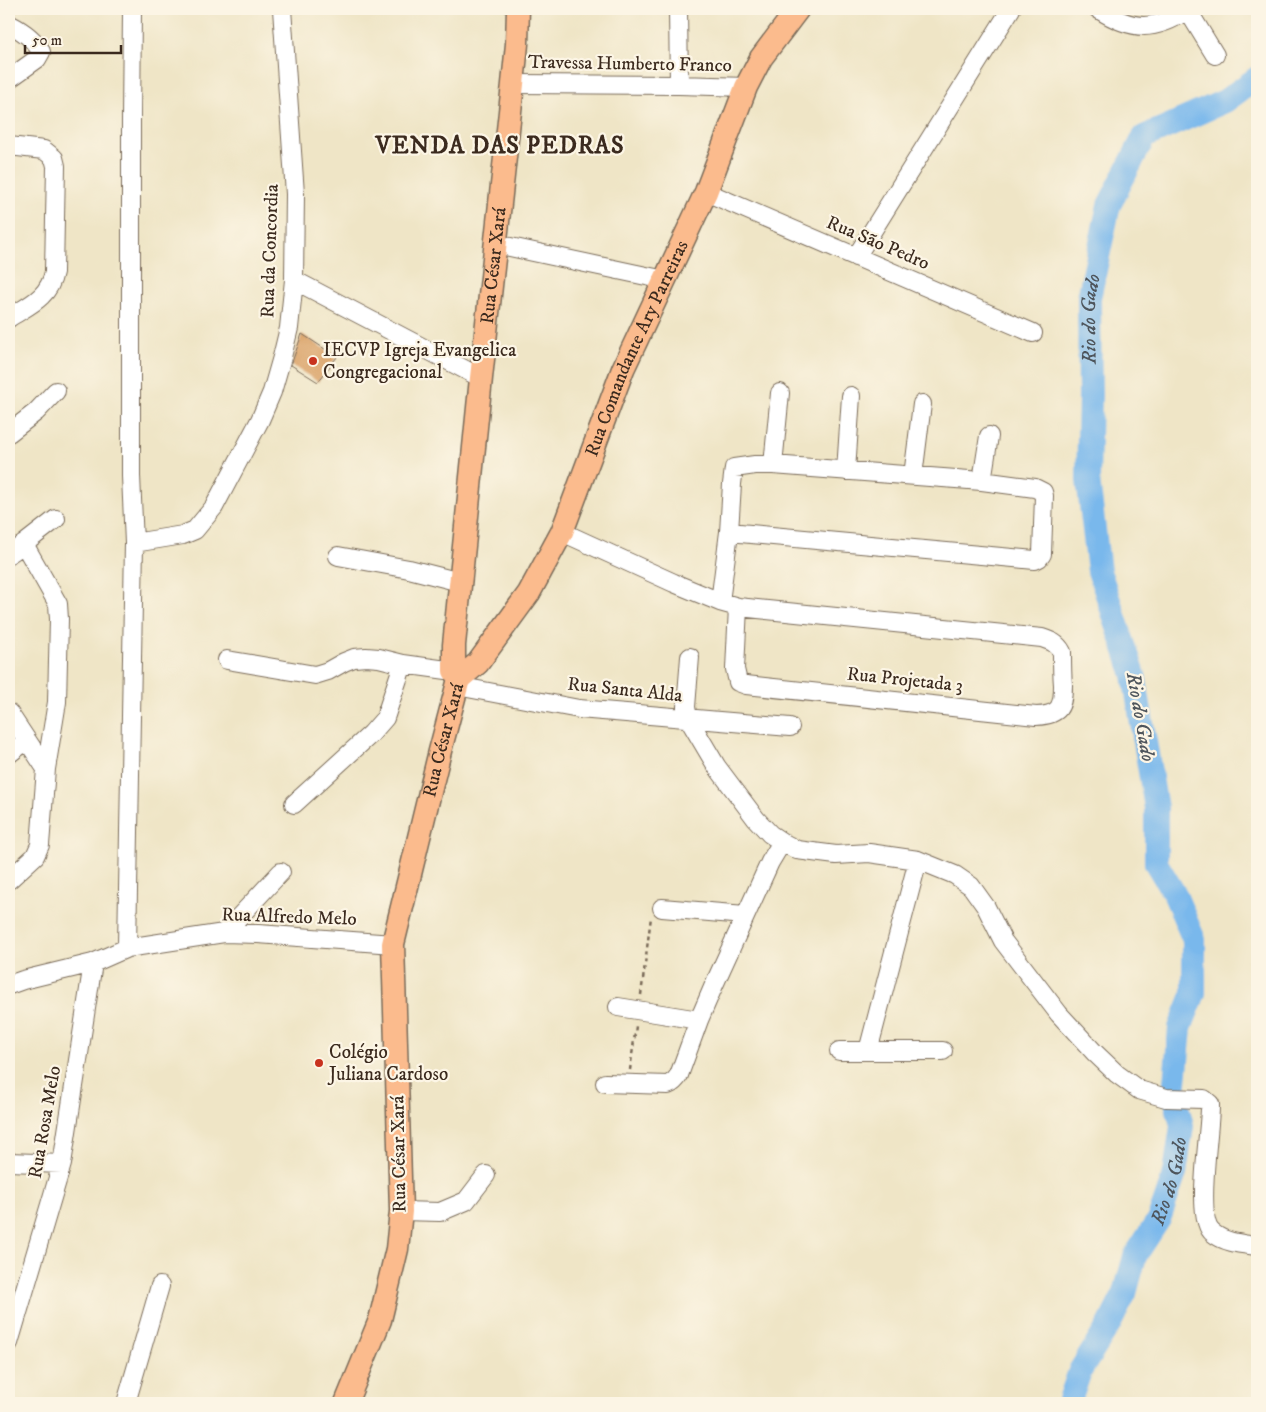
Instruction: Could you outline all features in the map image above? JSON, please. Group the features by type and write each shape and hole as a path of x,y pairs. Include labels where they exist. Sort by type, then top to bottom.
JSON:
{"main road":[{"name":"Rua César Xará","path":"346,1403 380,1320 397,1249 401,1210 393,944 457,678 454,645 513,84 518,9"},
{"name":"Rua Comandante Ary Parreiras","path":"457,678 478,663 529,594 562,532 623,369 706,192 746,87 761,58 798,9"},
{"path":"454,645 469,654 485,654"}],"street":[{"path":"127,948 134,543 131,476 130,122 132,9"},
{"name":"Rua da Concordia","path":"134,543 183,535 195,530 214,508 260,420 272,392 282,357 289,328 294,280 294,194 282,9"},
{"path":"678,9 679,85"},
{"path":"856,257 1011,9"},
{"path":"1098,9 1125,23 1142,26 1157,25 1188,9 1215,55"},
{"path":"9,24 31,39 40,52 37,59 9,79"},
{"name":"Travessa Humberto Franco","path":"513,84 746,87"},
{"path":"9,146 44,150 54,158 56,166 53,280 43,296 9,318"},
{"name":"Rua São Pedro","path":"706,192 1032,333"},
{"path":"496,244 665,280"},
{"path":"294,280 481,378"},
{"path":"9,432 36,412 56,391"},
{"path":"773,466 780,393"},
{"path":"846,471 851,396"},
{"path":"913,476 922,404"},
{"path":"982,481 989,436"},
{"path":"720,602 729,532 734,468 755,465 982,481 1036,488 1043,492 1044,496 1042,554 1034,560 729,532"},
{"path":"9,554 56,519"},
{"path":"562,532 720,602 738,607"},
{"path":"9,880 31,860 40,845 46,769 57,702 58,604 24,544"},
{"path":"338,556 409,569 460,582"},
{"name":"Rua Projetada 3","path":"738,607 1042,638 1056,644 1062,652 1063,700 1057,709 1051,713 1036,716 746,685 738,682 735,670 738,607"},
{"path":"690,657 686,707 688,718 717,767 756,819 770,834 797,850 836,855 869,853 918,860 955,875 971,886 986,907 1003,942 1059,1014 1117,1074 1139,1090 1166,1098 1204,1099 1210,1104 1204,1182 1204,1215 1206,1224 1212,1232 1224,1240 1257,1246"},
{"name":"Rua Santa Alda","path":"227,660 315,675 328,671 344,662 360,658 379,658 579,709 790,727"},
{"path":"294,804 371,734 385,718 403,664"},
{"path":"9,713 46,769"},
{"path":"9,754 27,740"},
{"path":"605,1083 668,1085 679,1075 699,1020 745,915 770,862 782,842"},
{"path":"868,1051 918,860"},
{"path":"224,933 281,872"},
{"path":"662,908 745,915"},
{"name":"Rua Alfredo Melo","path":"9,985 93,963 127,948 224,933 393,944"},
{"name":"Rua Rosa Melo","path":"9,1343 62,1164 93,963"},
{"path":"618,1007 699,1020"},
{"path":"839,1051 943,1051"},
{"path":"9,1162 62,1164"},
{"path":"401,1210 440,1212 466,1202 486,1175"},
{"path":"126,1403 160,1286"}],"path":[{"path":"628,1084 651,917 655,911 662,908"}],"building":[{"name":"IECVP Igreja Evangelica Congregacional","path":"302,334 337,357 318,382 291,365"}],"waterway":[{"name":"Rio do Gado","path":"1069,1403 1080,1371 1109,1325 1125,1293 1135,1256 1159,1219 1175,1173 1182,1126 1174,1093 1180,1028 1194,993 1194,940 1175,895 1156,863 1156,808 1134,675 1099,571 1088,480 1090,396 1089,298 1109,205 1144,137 1225,101 1257,78"}],"place":[{"name":"IECVP Igreja Evangelica Congregacional","path":"313,361"},
{"name":"Colégio Juliana Cardoso","path":"319,1063"}],"district":[{"name":"VENDA DAS PEDRAS","path":"500,146"}]}
